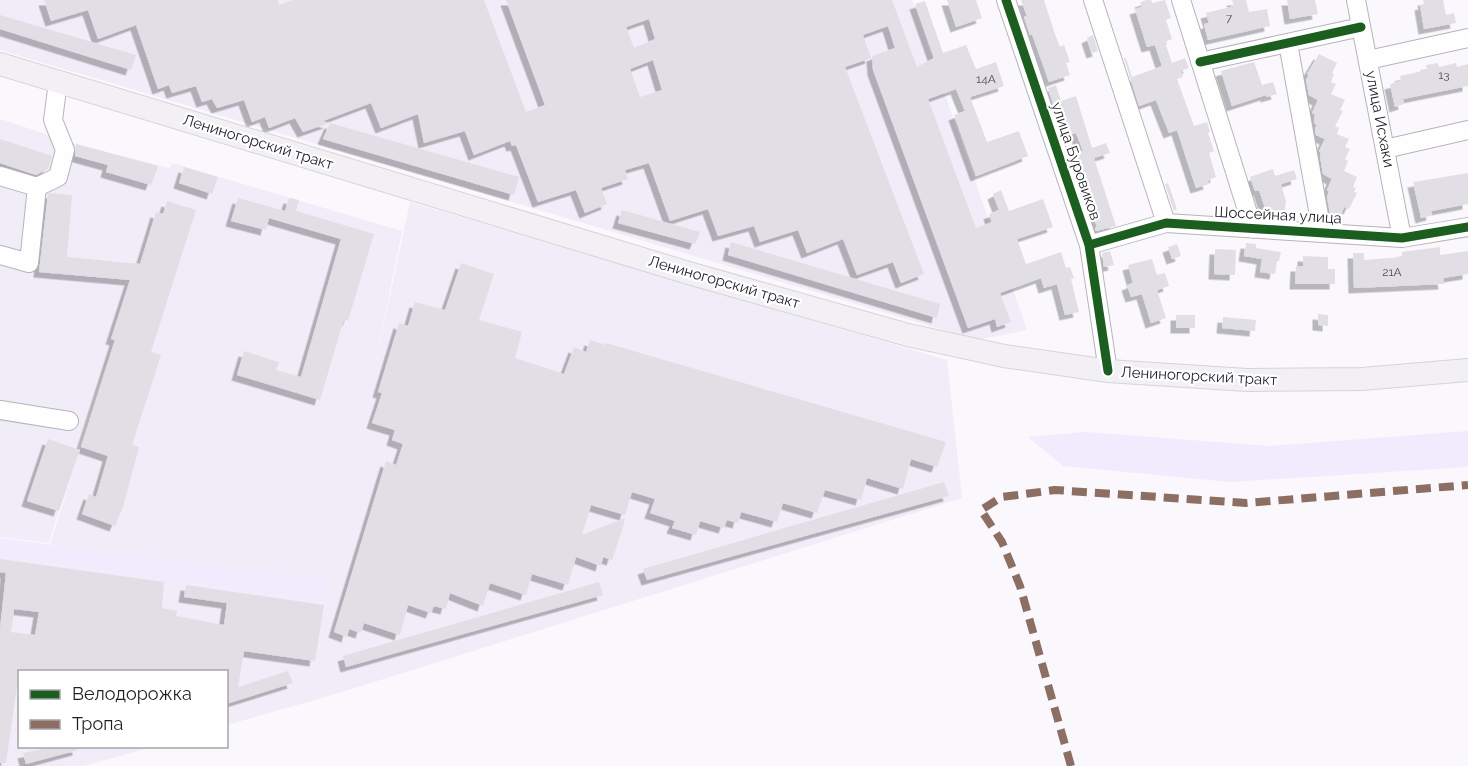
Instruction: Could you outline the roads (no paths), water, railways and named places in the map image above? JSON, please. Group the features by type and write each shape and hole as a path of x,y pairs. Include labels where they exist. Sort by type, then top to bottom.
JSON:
{"main road":[{"name":"Лениногорский тракт","path":"0,64 692,274 908,335 1004,356 1108,371 1246,380 1362,379 1468,370"}],"street":[{"name":"улица Буровиков","path":"1006,0 1089,244 1108,371"},
{"path":"1093,0 1166,223"},
{"path":"1181,0 1253,229"},
{"name":"улица Исхаки","path":"1356,0 1402,238"},
{"path":"1200,62 1361,27"},
{"path":"1368,60 1468,38"},
{"path":"1288,43 1322,232"},
{"path":"0,176 37,187 58,177 65,150 53,120 58,82"},
{"path":"1385,149 1468,130"},
{"path":"0,255 29,263 37,187"},
{"name":"Шоссейная улица","path":"1089,244 1166,223 1402,238 1468,227"},
{"path":"0,410 69,421"}]}
